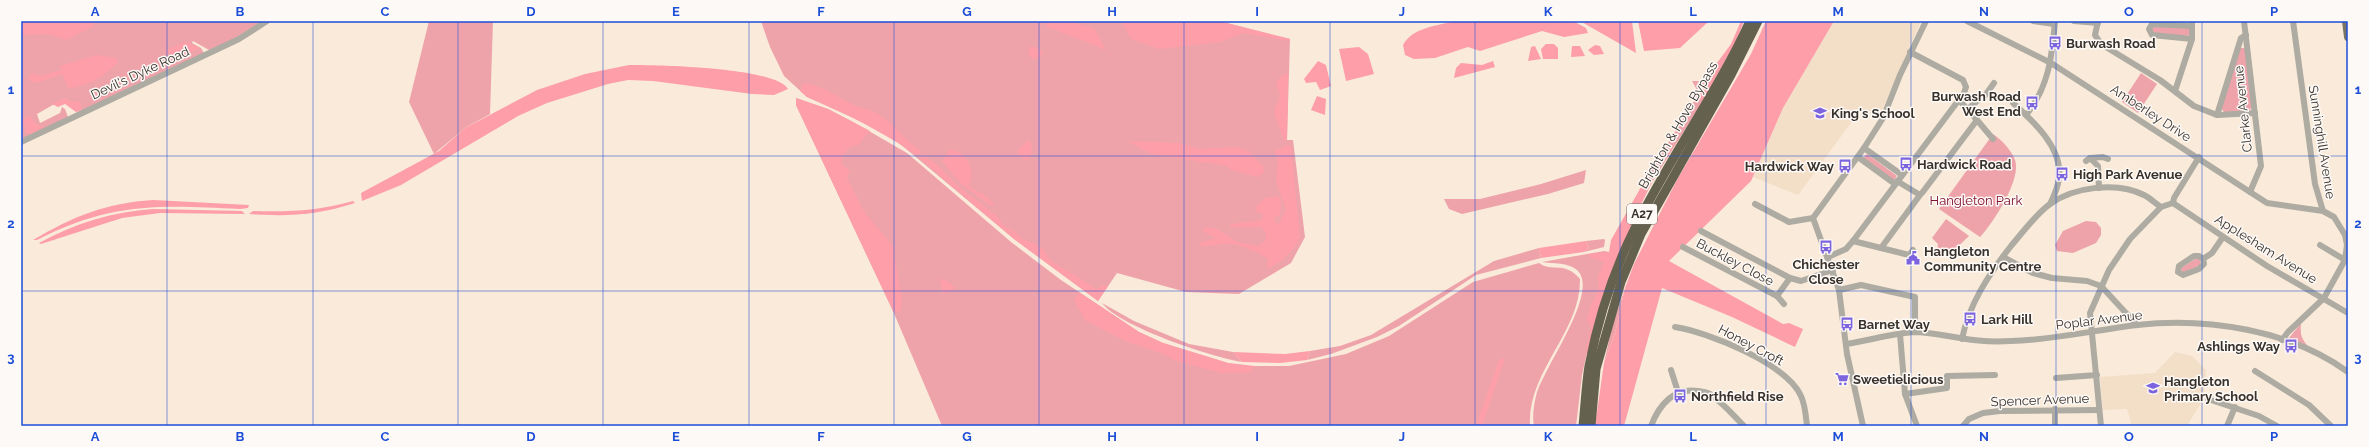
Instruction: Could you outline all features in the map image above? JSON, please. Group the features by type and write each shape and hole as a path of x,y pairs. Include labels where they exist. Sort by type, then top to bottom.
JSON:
{"highway":[{"name":"Brighton & Hove Bypass","path":"1583,426 1589,366 1601,318 1617,271 1635,229 1723,73 1750,21"},
{"name":"Brighton & Hove Bypass","path":"1591,426 1596,369 1621,282 1641,234 1731,75 1758,21"}],"main road":[{"path":"2346,21 2348,37"}],"street":[{"name":"Devil's Dyke Road","path":"21,142 239,39 267,21"},
{"path":"1755,204 1789,222 1813,218 1864,148 1883,118 1910,52 1926,21"},
{"path":"2026,114 2036,102 2045,86 2051,63 2055,22 2033,21"},
{"path":"2074,21 2098,22 2095,35 2101,44 2175,91 2194,106 2217,115 2256,114"},
{"name":"Clarke Avenue","path":"2244,21 2261,166 2250,192"},
{"name":"Sunninghill Avenue","path":"2293,21 2314,184 2323,211 2334,217 2341,226 2346,239 2346,256"},
{"name":"Amberley Drive","path":"1969,22 2051,63 2199,157 2268,203 2323,211"},
{"path":"2175,91 2192,38 2192,24 2152,24 2148,30 2152,35 2192,38"},
{"path":"2217,115 2241,38 2246,35"},
{"path":"1828,257 1846,248 1853,241 1959,100 1966,87 1963,80 1910,52"},
{"path":"1968,109 1984,97 1994,83"},
{"path":"1959,100 1994,139"},
{"path":"1962,339 1969,314 1982,288 2003,257 2050,204 2058,186 2060,168 2056,156 2047,139 2026,114 2013,103"},
{"path":"1922,193 1977,120"},
{"path":"1864,148 1902,176"},
{"path":"1858,156 1896,183 1920,195 1881,248"},
{"path":"2101,426 2090,313 2109,270 2130,239 2161,207 2173,203 2174,198 2199,157"},
{"path":"2098,166 2088,159 2106,158 2098,166 2099,188"},
{"path":"2058,186 2067,195"},
{"path":"2050,204 2067,195 2099,188 2116,188 2138,193 2161,207"},
{"name":"Applesham Avenue","path":"2173,203 2268,266 2348,313"},
{"path":"1813,218 1839,290 1846,344 1864,426"},
{"path":"1701,231 1790,278 1801,281 1833,270"},
{"path":"2203,259 2212,253 2223,237"},
{"path":"1853,241 1909,255 1913,250"},
{"path":"2282,340 2288,332 2324,298 2346,256 2320,245"},
{"name":"Buckley Close","path":"1683,247 1777,296 1784,304"},
{"path":"2003,257 2033,273 2052,278 2087,281 2101,286 2137,325"},
{"name":"Buckley Close","path":"1777,296 1790,278"},
{"path":"1839,290 1861,285 1915,297 1915,332"},
{"name":"Poplar Avenue","path":"1846,344 1915,332 1962,339 2012,341 2091,333 2137,325 2206,325 2243,330 2282,340 2326,358 2348,372"},
{"name":"Honey Croft","path":"1675,327 1710,336 1772,366 1790,381 1801,396 1807,426"},
{"path":"1900,334 1905,394 1917,426"},
{"path":"1671,370 1678,392"},
{"path":"2255,371 2309,405 2331,426"},
{"path":"1905,394 1947,388 1947,376 1995,375"},
{"path":"2056,378 2097,375"},
{"path":"1651,426 1655,415 1666,400 1678,392 1692,390 1708,393 1744,426"},
{"path":"2208,399 2259,416 2277,426"},
{"path":"2227,426 2235,407"},
{"path":"2055,409 2055,426"},
{"name":"Spencer Avenue","path":"1962,426 1969,420 1983,413 2055,409 2099,410"}],"shaded area":[{"path":"21,21 94,21 94,26 66,40 49,34 21,35"},
{"path":"1050,21 1066,21 1094,28 1106,50 1045,26"},
{"path":"1121,21 1219,21 1290,39 1290,41 1243,33 1220,42 1159,49 1131,39"},
{"path":"1455,21 1573,21 1586,28 1588,33 1564,37 1542,31 1480,51 1468,47 1435,58 1414,59 1405,55 1403,45 1413,34 1426,28"},
{"path":"1580,21 1632,21 1636,53"},
{"path":"1638,21 1709,21 1680,48 1644,51"},
{"path":"1741,21 1744,21 1735,44 1703,100 1696,98 1697,90 1731,44"},
{"path":"1766,21 1834,21 1783,108 1751,181 1669,261 1783,324 1789,323 1803,329 1795,347 1732,317 1662,288 1624,426 1595,426 1604,363 1615,333 1625,288 1634,264 1678,178 1751,54"},
{"name":"King's School","path":"1834,21 1921,21 1879,117 1861,109 1798,195 1753,177 1783,108"},
{"path":"185,42 198,47 198,49 185,54 177,55 164,51"},
{"path":"1546,44 1554,44 1558,48 1558,59 1543,59 1541,49"},
{"path":"1595,45 1600,46 1604,54 1594,55 1588,50"},
{"path":"1535,46 1541,59 1528,61 1531,47"},
{"path":"1572,46 1580,46 1585,56 1571,57"},
{"path":"1030,47 1035,47 1043,52 1039,58 1033,59 1028,54"},
{"path":"1359,47 1368,54 1374,74 1346,81 1339,49"},
{"path":"96,55 116,58 118,62 108,72 89,83 68,88 62,74 39,82 32,82 28,78 32,73 41,76 61,70 60,66"},
{"path":"1318,61 1326,65 1331,86 1320,90 1316,82 1306,83 1304,79"},
{"path":"1493,61 1495,67 1454,78 1456,68 1461,63 1482,65"},
{"path":"629,65 688,67 739,72 761,76 779,82 788,89 774,95 752,94 653,81 628,80 608,84 547,103 518,116 401,185 362,201 361,193 439,151 465,128 537,90 585,74"},
{"path":"1288,73 1287,141 1284,141 1274,112 1280,96 1276,82 1284,74"},
{"path":"804,83 817,86 857,106 877,113 921,151 920,154 914,154 875,130 807,97 800,91"},
{"path":"1317,96 1326,99 1325,115 1311,110"},
{"path":"65,98 72,102 79,101 82,108 81,111 76,112 65,104 58,107 52,104"},
{"path":"796,98 828,109 870,131 858,145 851,146 844,154 841,163 850,171 847,178 865,213 893,246 902,300 900,312 893,311 796,105"},
{"path":"30,116 36,124 43,127 31,135 25,132 26,126 21,127 21,121"},
{"path":"1028,140 1031,143 1032,151 1030,158 1026,160 1019,155 1018,150"},
{"path":"1128,141 1179,143 1199,149 1236,147 1249,151 1263,166 1264,172 1258,177 1231,170 1228,166 1151,154"},
{"path":"1286,145 1291,146 1300,239 1286,257 1267,269 1268,259 1246,248 1234,244 1200,246 1201,242 1216,238 1203,231 1204,227 1217,229 1237,242 1258,246 1265,241 1266,233 1261,227 1230,227 1230,224 1262,220 1263,214 1256,212 1255,207 1265,198 1278,196 1281,201 1280,215 1274,218 1278,225 1286,209 1276,181 1278,164 1275,150 1283,148"},
{"path":"950,149 962,154 966,158 972,174 969,186 979,193 982,193 994,204 992,206 961,184 942,161"},
{"path":"918,157 926,157 936,164 959,187 998,217 1004,226 1014,231 1022,239 1034,243 1044,250 1051,261 1097,289 1102,285 1108,286 1098,301 1014,239"},
{"path":"1645,180 1653,181 1642,202 1624,244 1588,353 1586,355 1591,327 1587,320 1591,305 1599,289 1598,276 1604,262 1591,258 1588,254 1609,252 1611,240"},
{"path":"153,200 249,205 248,208 240,209 160,207 113,212 64,228 37,240 33,240 62,224 91,212 120,204"},
{"path":"353,201 355,203 315,213 290,215 249,214 253,211 292,211 316,209"},
{"path":"153,209 242,211 245,214 160,213 122,218 41,244 39,243 80,224 108,216"},
{"path":"1586,241 1589,248 1584,252 1541,258 1539,248"},
{"path":"940,279 946,280 956,288 943,294"},
{"path":"1079,292 1139,332 1163,343 1228,363 1255,366 1248,373 1222,373 1176,361 1164,354 1125,341 1085,320 1074,300"},
{"path":"1310,351 1307,360 1280,363 1242,362 1233,352 1285,354"},
{"name":"Hangleton Primary School","path":"2175,352 2192,356 2206,370 2204,398 2187,426 2132,426 2127,409 2103,410 2100,377 2155,373"},
{"path":"1505,358 1482,426 1476,426 1499,360"}],"green space":[{"path":"21,21 263,21 229,42 209,50 193,41 192,43 201,48 204,53 81,111 65,98 37,114 40,123 60,113 62,107 65,109 68,117 21,140"},
{"path":"429,21 493,21 490,114 465,128 434,154 409,102"},
{"path":"761,21 1219,21 1290,39 1287,140 1293,140 1305,237 1291,263 1239,294 1186,292 1117,273 1098,301 1014,239 899,143 858,120 807,97 784,76 770,47"},
{"path":"2150,27 2189,28 2191,32 2188,36 2153,34"},
{"path":"2240,48 2245,48 2252,107 2249,111 2225,113 2221,108"},
{"path":"2141,73 2157,84 2138,113 2122,102"},
{"path":"1692,81 1715,81 1653,181 1645,180 1696,98 1697,90"},
{"path":"796,98 828,109 907,153 1011,242 1061,280 1139,332 1163,343 1228,363 1246,366 1289,366 1346,354 1389,336 1473,282 1539,263 1544,266 1563,268 1574,273 1580,279 1578,298 1572,317 1537,387 1531,406 1530,426 942,426 893,311 796,105"},
{"name":"Hangleton Park","path":"1993,134 2009,149 2015,160 2016,168 2014,178 2005,200 1992,222 1980,237 1939,209"},
{"path":"1867,154 1897,176 1893,181 1863,158"},
{"path":"1586,170 1584,183 1548,194 1462,214 1449,209 1444,199 1480,199 1541,184"},
{"path":"1946,219 1969,236 1947,257 1937,251 1938,244 1932,238"},
{"path":"2086,221 2096,222 2101,228 2101,235 2096,243 2073,253 2057,251 2055,245 2063,231"},
{"path":"1604,239 1604,247 1584,252 1589,248 1586,241"},
{"path":"1539,248 1541,258 1476,275 1399,326 1377,337 1331,354 1307,360 1310,351 1340,346 1371,335 1494,261"},
{"path":"1604,251 1609,252 1582,375 1576,426 1534,426 1534,407 1540,384 1568,331 1582,295 1582,281 1577,270 1565,264 1542,262"},
{"path":"2197,258 2200,260 2201,265 2182,273 2181,268"},
{"path":"1625,288 1615,333 1604,363 1612,327"},
{"path":"1102,303 1134,321 1189,344 1233,352 1242,362 1210,354 1146,331 1127,322"},
{"path":"2301,323 2302,336 2308,346 2289,338"}],"place":[{"name":"Burwash Road","path":"2055,43"},
{"name":"Burwash Road West End","path":"2032,103"},
{"name":"King's School","path":"1820,113"},
{"name":"Hardwick Road","path":"1906,164"},
{"name":"Hardwick Way","path":"1845,166"},
{"name":"High Park Avenue","path":"2062,174"},
{"name":"Chichester Close","path":"1826,247"},
{"name":"Hangleton Community Centre","path":"1913,258"},
{"name":"Lark Hill","path":"1970,319"},
{"name":"Barnet Way","path":"1847,324"},
{"name":"Ashlings Way","path":"2291,346"},
{"name":"Sweetielicious","path":"1842,379"},
{"name":"Hangleton Primary School","path":"2153,388"},
{"name":"Northfield Rise","path":"1680,396"}]}
